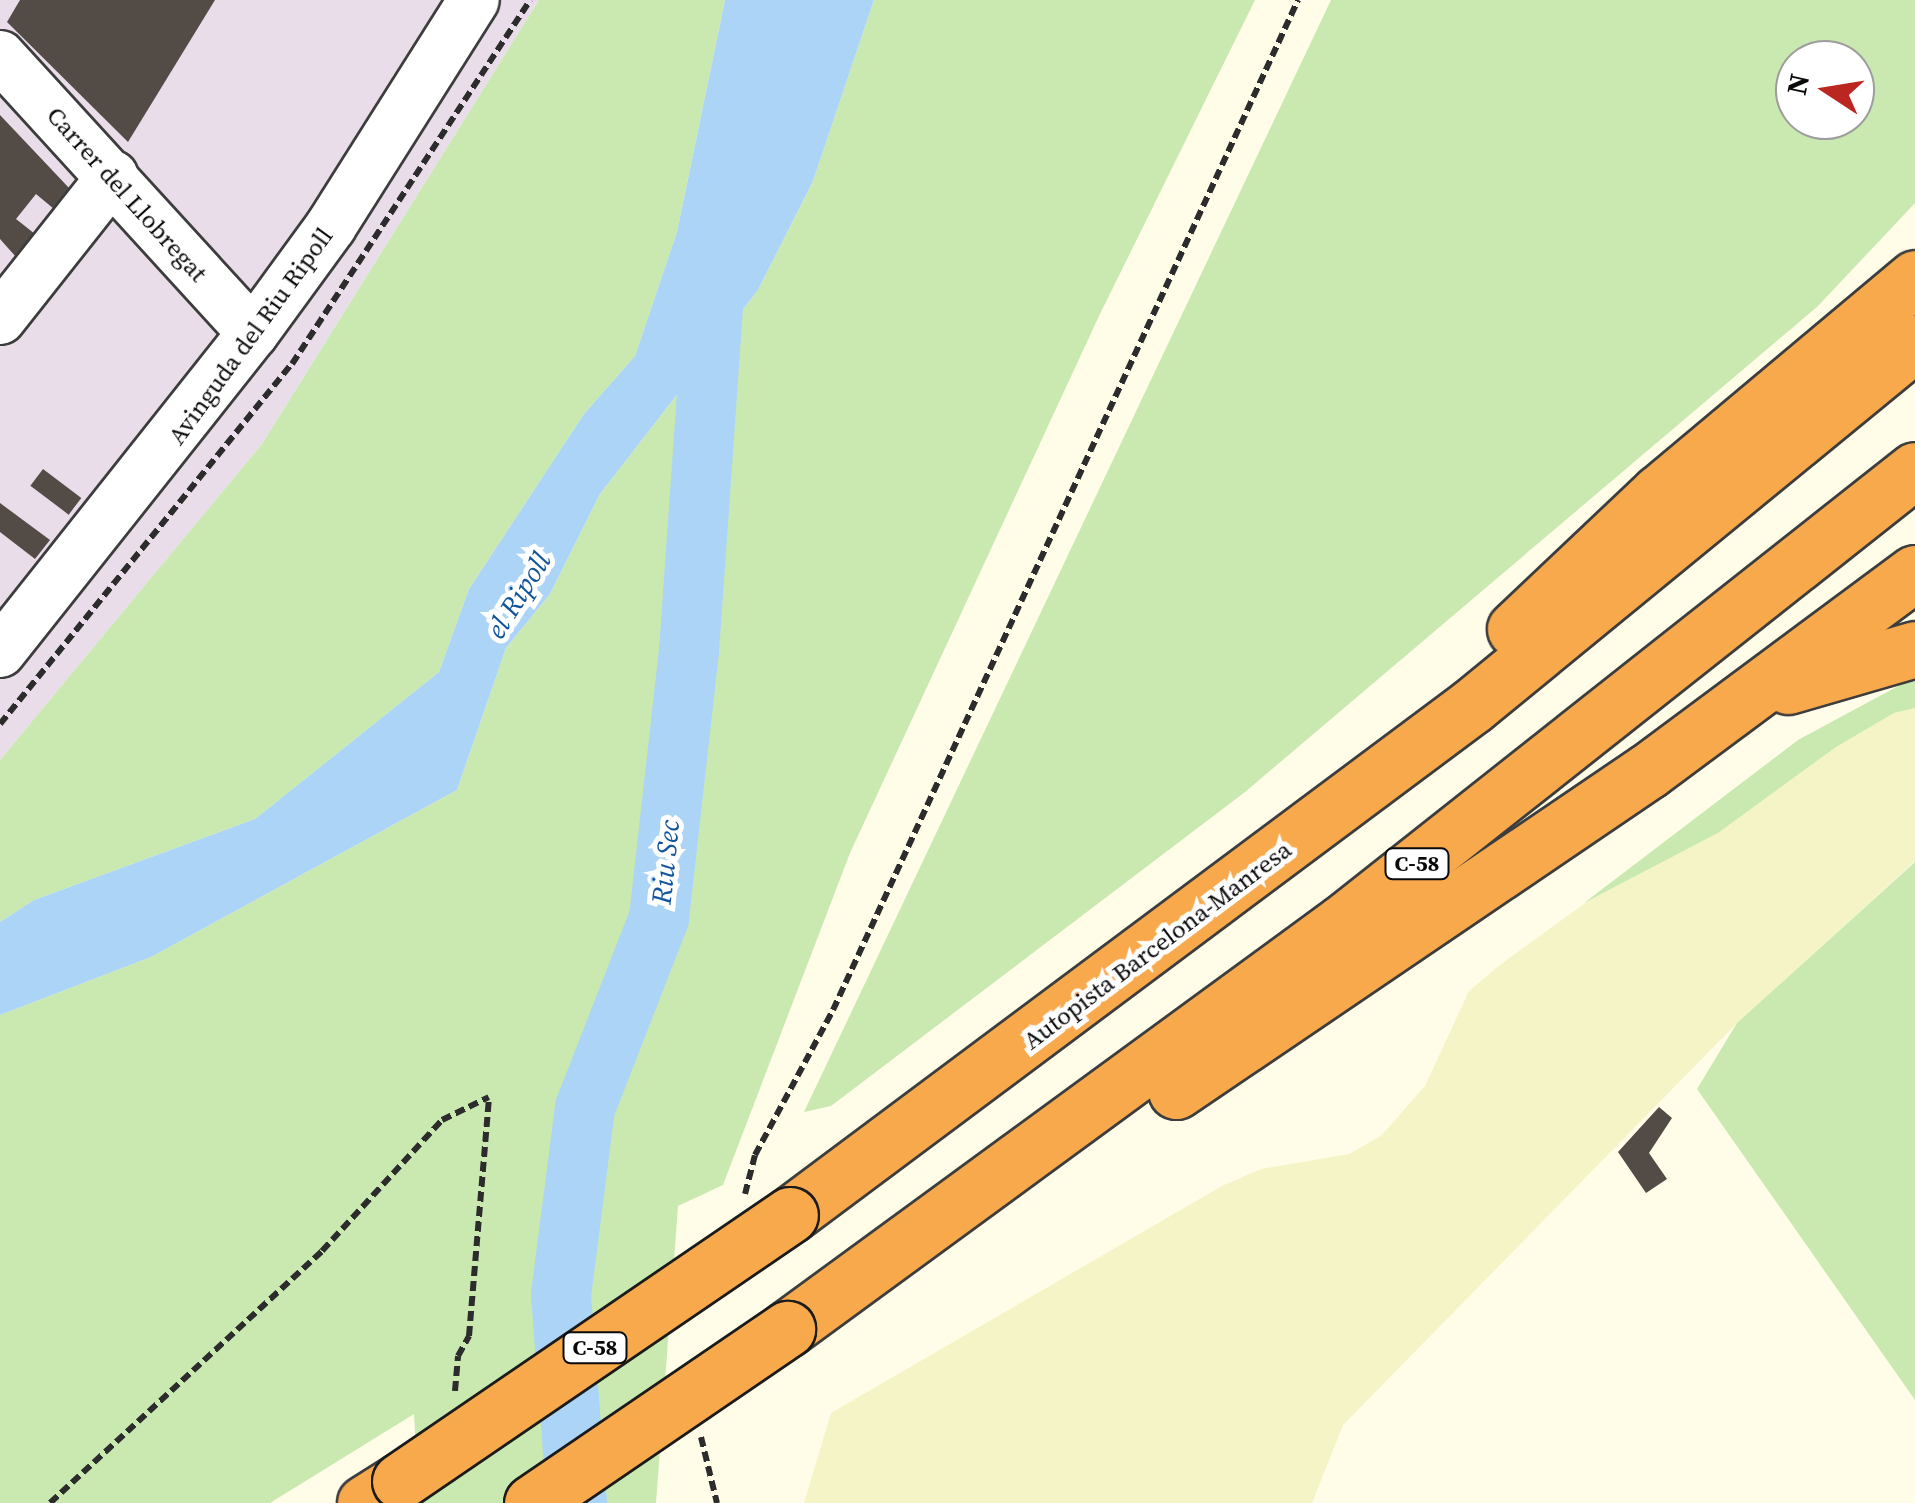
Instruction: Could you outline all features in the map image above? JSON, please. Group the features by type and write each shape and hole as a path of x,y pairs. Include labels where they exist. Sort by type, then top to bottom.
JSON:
{"highway":[{"path":"1354,796 1382,759 1915,240"},
{"path":"1659,493 1915,278"},
{"name":"Autopista Barcelona-Manresa","path":"383,1492 790,1215 1354,796 1915,343"},
{"name":"C-58","path":"532,1503 908,1244 1342,923 1915,470"},
{"path":"908,1244 1103,1139 1417,933 1756,695 1915,573"},
{"path":"1756,695 1915,649"}],"street":[{"name":"Avinguda del Riu Ripoll","path":"0,652 254,334 331,226 474,0"},
{"name":"Carrer del Llobregat","path":"0,56 254,334"},
{"path":"0,319 113,176"}],"path":[{"path":"833,1010 1298,0"},
{"path":"50,1503 322,1250 442,1120 490,1096 469,1336 458,1356 456,1410"},
{"path":"711,1503 714,1492"}],"shaded area":[{"path":"0,0 539,0 262,444 0,760"}],"green space":[{"path":"539,0 725,0 677,232 635,356 584,414 469,589 439,672 255,819 34,900 0,922 0,760 262,444"},
{"path":"874,0 1255,0 1099,316 850,853 723,1185 678,1206 656,1503 419,1503 414,1414 270,1503 0,1503 0,1015 151,957 457,790 506,648 550,594 600,494 758,290 813,181"},
{"path":"1331,0 1915,0 1915,203 1818,306 1245,792 831,1106 804,1112"},
{"path":"1915,677 1915,708 1894,713 1836,747 1718,833 1584,903 1798,740"},
{"path":"1915,708 1915,861 1737,1023 1343,1425 1312,1503 804,1503 831,1413 1222,1186 1261,1169 1349,1154 1381,1136 1425,1086 1469,991 1500,965 1588,901 1718,833 1836,747 1894,713"},
{"path":"1915,862 1915,1400 1697,1089 1737,1023"}],"water":[{"name":"el Ripoll","path":"725,0 874,0 813,181 758,290 600,494 550,594 506,648 457,790 151,957 0,1015 0,922 34,900 255,819 439,672 469,589 584,414 635,356 677,232"}],"building":[{"path":"20,0 215,0 128,142 7,22"},
{"path":"0,115 70,189 54,209 36,194 16,219 35,234 16,257 0,239"},
{"path":"43,469 81,498 69,515 30,486"},
{"path":"0,503 50,540 35,559 0,532"},
{"path":"1659,1107 1672,1118 1649,1153 1667,1179 1646,1193 1618,1152"}],"waterway":[{"name":"Riu Sec","path":"577,1503 561,1295 585,1108 659,918 689,651 716,268"}]}
